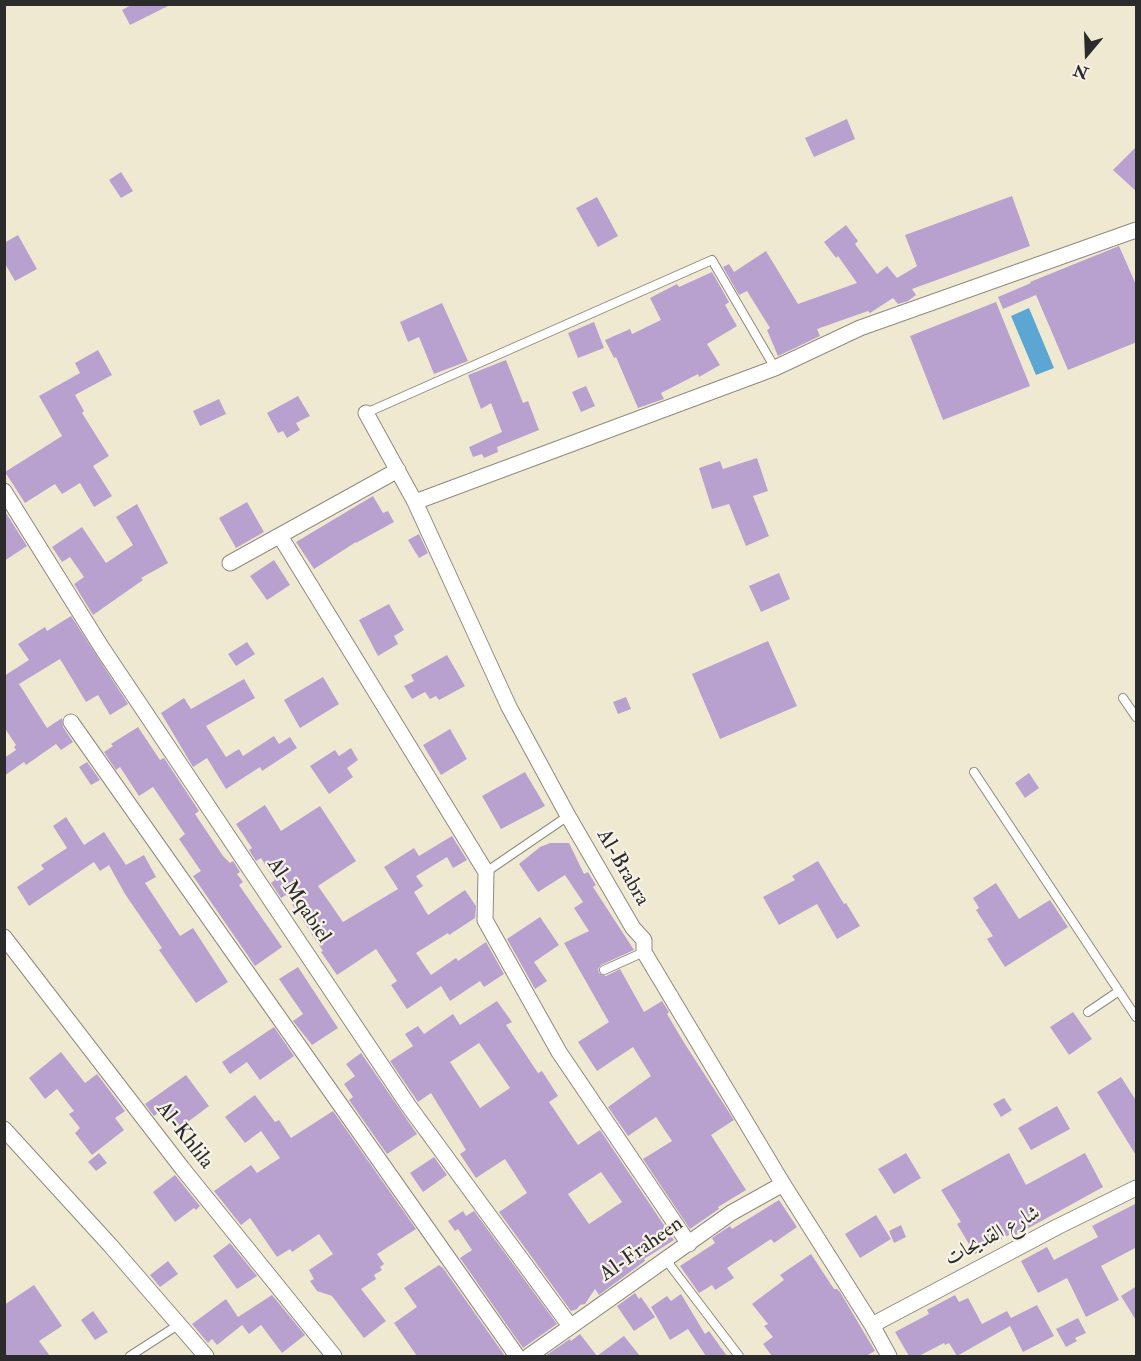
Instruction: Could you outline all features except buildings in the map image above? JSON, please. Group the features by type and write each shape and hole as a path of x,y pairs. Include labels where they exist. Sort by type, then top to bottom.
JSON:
{"street":[{"path":"415,502 775,368 860,328 1137,230"},
{"name":"Al-Brabra","path":"366,413 415,502 509,707 568,816 633,928 644,940 644,952 783,1184 872,1325 882,1354"},
{"path":"230,563 398,470"},
{"name":"Al-Mqabiel","path":"4,491 102,648 408,1105 570,1326"},
{"path":"280,536 486,872 485,920 559,1053 688,1244"},
{"path":"70,722 517,1356"},
{"name":"Al-Khlila","path":"4,937 182,1168 334,1356"},
{"path":"7,1136 110,1245 206,1356"},
{"name":"Al-Fraheen","path":"529,1356 731,1213 783,1184"},
{"name":"شارع القديحات","path":"872,1325 1057,1227 1137,1188"}],"lane":[{"path":"366,413 711,261 775,368"},
{"path":"1123,698 1137,717"},
{"path":"974,772 1137,1017"},
{"path":"486,872 568,816"},
{"path":"603,970 644,952"},
{"path":"1088,1012 1119,991"},
{"path":"666,1260 739,1356"},
{"path":"130,1356 178,1325"}],"water":[{"path":"1029,308 1054,368 1036,375 1011,316"}]}
